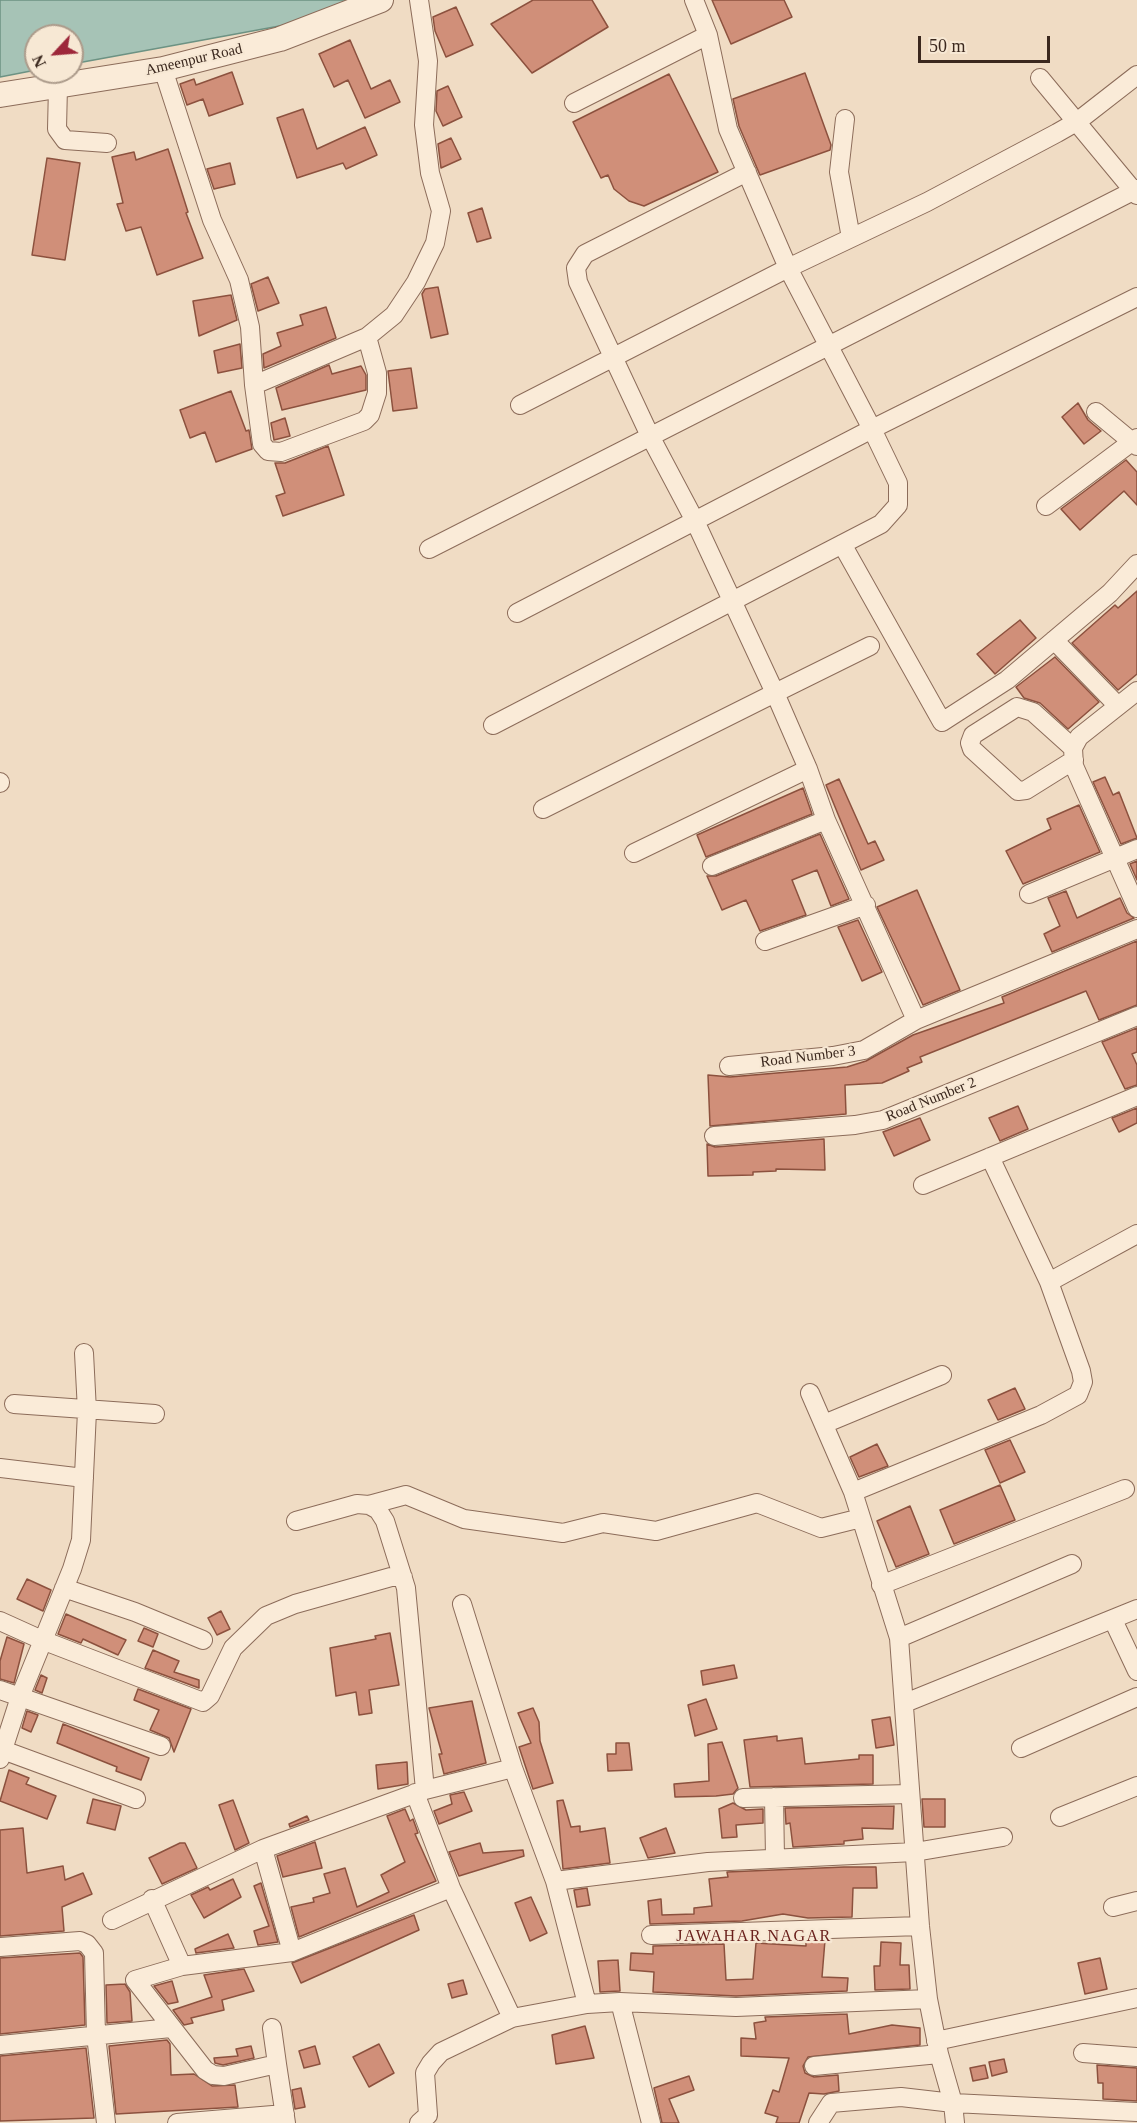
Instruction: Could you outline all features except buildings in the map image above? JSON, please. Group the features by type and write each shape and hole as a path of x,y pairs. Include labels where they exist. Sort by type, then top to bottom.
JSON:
{"street":[{"name":"Ameenpur Road","path":"0,95 163,69 280,39 381,0"},
{"path":"254,385 367,337 394,315 416,282 435,243 441,210 430,173 424,125 428,61 419,0"},
{"path":"492,725 881,524 898,505 898,483 788,268 728,129 708,34 694,0"},
{"path":"574,104 708,34"},
{"path":"163,69 212,220 239,280 250,327 254,385 262,444 268,451 281,452 364,421 370,415 377,393 377,373 367,337"},
{"path":"520,405 788,268 927,202 1078,121 1137,75"},
{"path":"429,549 1136,192 1040,78"},
{"path":"58,86 57,129 65,140 107,143"},
{"path":"845,119 839,172 851,238"},
{"path":"747,172 585,254 576,268 578,282 650,436 695,521 733,601 808,769 826,820 916,1020"},
{"path":"517,613 872,429 1137,297"},
{"path":"1046,506 1136,442 1096,412"},
{"path":"842,544 942,722 1006,680 1110,593 1137,564"},
{"path":"1054,640 1130,699 1079,737 1074,754 1026,790 1018,791 972,749 970,743 973,735 1017,706 1033,712 1074,754 1137,908"},
{"path":"543,809 870,646"},
{"path":"634,853 808,769"},
{"path":"712,866 826,820"},
{"path":"1029,894 1137,849"},
{"path":"765,941 866,905"},
{"name":"Road Number 3","path":"729,1066 832,1056 864,1050 916,1020 1137,929"},
{"name":"Road Number 2","path":"714,1136 873,1123 1137,1016"},
{"path":"922,1185 1137,1096"},
{"path":"853,1492 1041,1415 1078,1395 1083,1382 1081,1371 1049,1282 990,1156"},
{"path":"1049,1282 1137,1234"},
{"path":"84,1353 86,1408 81,1540 1,1752 136,1799"},
{"path":"824,1424 942,1375"},
{"path":"810,1393 853,1492 899,1638 920,1926 928,1999 953,2103 955,2123"},
{"path":"14,1404 155,1414"},
{"path":"0,1468 84,1478"},
{"path":"881,1585 1125,1490"},
{"path":"369,1506 406,1494 464,1519 563,1533 603,1523 656,1531 757,1503 821,1528 861,1518"},
{"path":"296,1521 357,1504 378,1510 385,1521 403,1577 420,1792 452,1888 512,2018"},
{"path":"899,1638 1072,1564"},
{"path":"0,1621 42,1640 203,1702 210,1696 233,1648 266,1616 295,1604 391,1577 403,1577"},
{"path":"64,1588 135,1612 203,1640"},
{"path":"462,1604 513,1768 555,1881 587,2004"},
{"path":"905,1703 1137,1609"},
{"path":"1113,1620 1137,1671"},
{"path":"0,1690 161,1746"},
{"path":"1022,1748 1137,1697"},
{"path":"112,1920 152,1899 263,1849 420,1792 513,1768"},
{"path":"1060,1817 1137,1786"},
{"path":"743,1798 910,1794"},
{"path":"774,1797 775,1858"},
{"path":"555,1881 634,1869 775,1858 915,1852 1004,1837"},
{"path":"263,1849 292,1952"},
{"path":"277,2064 224,2076 213,2075 205,2070 135,1980 182,1966 292,1952 452,1888"},
{"path":"152,1899 182,1966"},
{"path":"1113,1907 1137,1901"},
{"path":"651,1935 920,1926"},
{"path":"0,1947 80,1941 87,1944 94,1953 96,2035 106,2123"},
{"path":"814,2067 938,2048 1137,1998"},
{"path":"419,2123 428,2115 425,2073 430,2063 441,2052 512,2018 587,2004 620,2002 736,2007 928,1999"},
{"path":"620,2002 651,2123"},
{"path":"0,2045 171,2028"},
{"path":"177,2123 285,2119 272,2028"},
{"path":"1083,2054 1137,2057"},
{"path":"818,2123 831,2103 901,2097 953,2103 1137,2112"}],"shaded area":[{"path":"0,0 378,0 345,14 84,62 84,24 24,24 24,72 0,77"}],"district":[{"name":"JAWAHAR NAGAR","path":"754,1937"}]}
